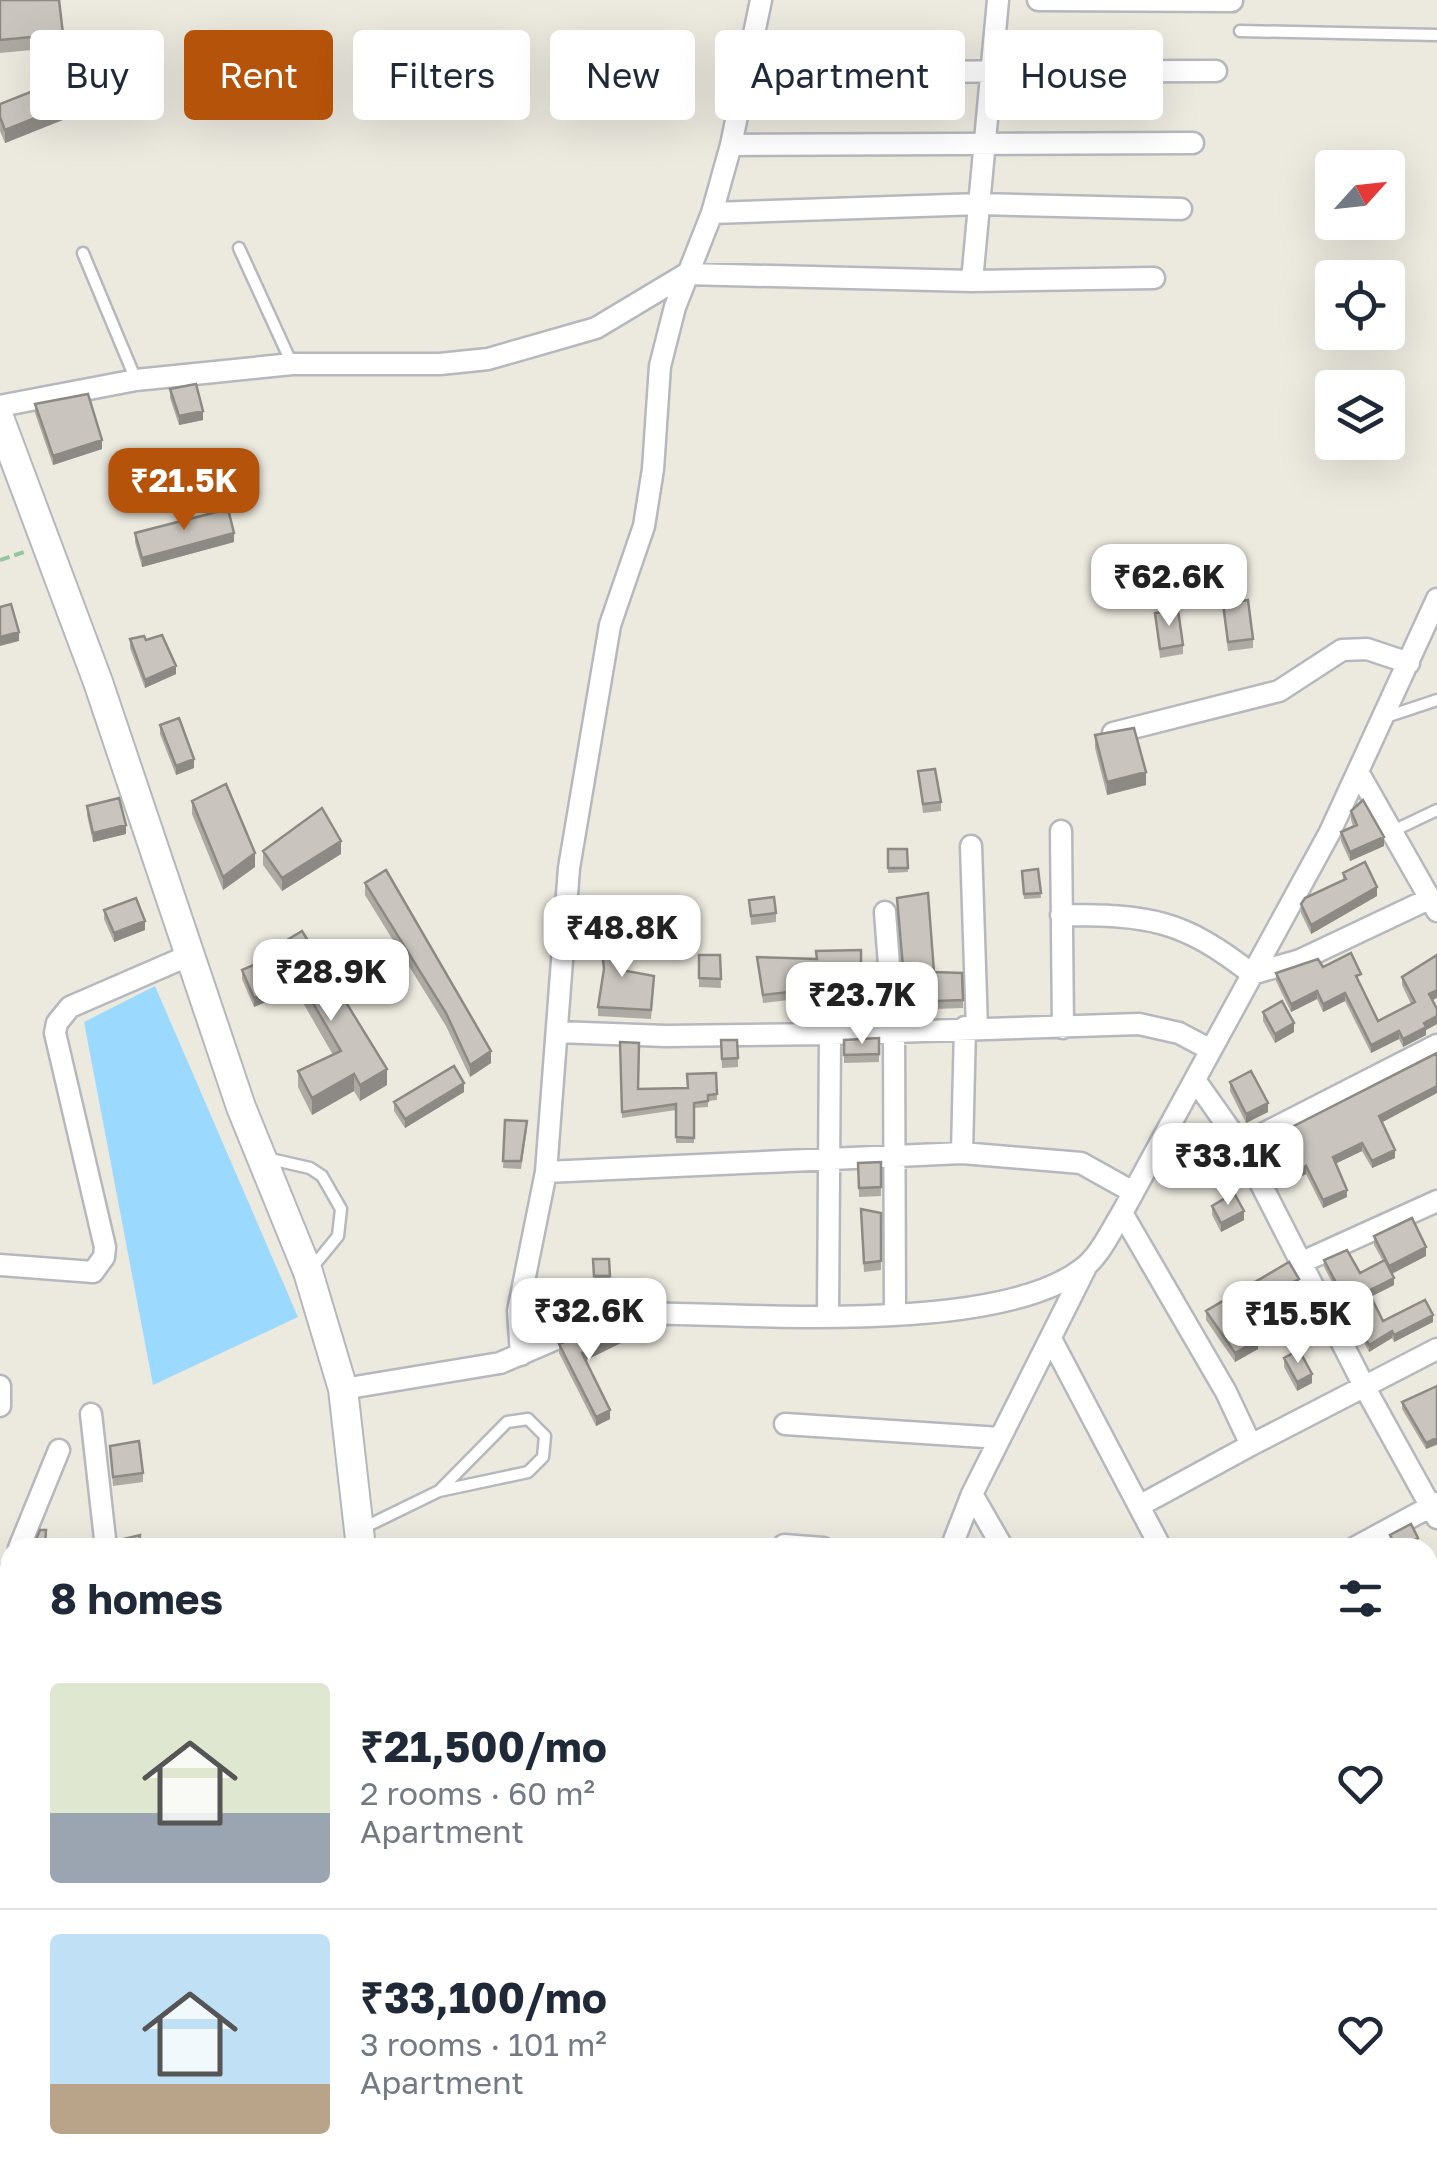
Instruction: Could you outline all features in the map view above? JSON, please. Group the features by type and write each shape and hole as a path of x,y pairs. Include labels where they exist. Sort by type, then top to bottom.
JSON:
{"main road":[{"path":"0,420 98,682 241,1107 266,1158 308,1272 343,1388 361,1538"}],"street":[{"path":"755,30 762,0"},
{"path":"995,30 998,0"},
{"path":"1038,0 1232,2"},
{"path":"1163,71 1216,71"},
{"path":"521,1355 521,1290 546,1172 569,868 607,644 644,526 654,468 660,366 686,274 712,212 736,120"},
{"path":"972,280 988,120"},
{"path":"731,145 1193,143"},
{"path":"712,212 980,204 1181,209"},
{"path":"0,406 136,380 292,364 440,364 488,359 596,328 686,274 972,280 1154,278"},
{"path":"956,1538 972,1494 1086,1268 1122,1214 1212,1050 1358,772 1437,599"},
{"path":"1112,733 1279,691 1342,650 1367,649 1409,663"},
{"path":"1252,974 1300,960 1434,904 1395,830 1358,772"},
{"path":"1061,831 1063,1028"},
{"path":"962,1152 971,1028 971,846"},
{"path":"885,912 894,1030 896,1314"},
{"path":"1061,914 1146,916 1182,928 1218,947 1252,974"},
{"path":"0,1265 92,1272 100,1265 105,1247 56,1022 70,1008 190,955"},
{"path":"557,1032 830,1034 1139,1024 1179,1033 1212,1050"},
{"path":"828,1314 830,1034"},
{"path":"1241,1145 1437,1045"},
{"path":"1195,1080 1241,1145 1364,1386 1435,1509 1375,1538"},
{"path":"546,1172 962,1152 1081,1163 1133,1192"},
{"path":"1300,1263 1437,1201"},
{"path":"1122,1214 1226,1392 1252,1446"},
{"path":"343,1388 470,1369 521,1355 598,1320 636,1313 896,1314 1014,1301 1086,1268"},
{"path":"1051,1338 1156,1538"},
{"path":"1138,1506 1437,1349"},
{"path":"0,1386 0,1406"},
{"path":"92,1414 105,1538"},
{"path":"784,1424 1000,1438"},
{"path":"23,1538 58,1450"},
{"path":"972,1494 997,1538"}],"lane":[{"path":"1240,31 1437,35"},
{"path":"238,248 292,364"},
{"path":"83,253 136,380"},
{"path":"1386,717 1437,700"},
{"path":"1395,830 1437,810"},
{"path":"266,1158 310,1168 331,1187 342,1210 338,1236 308,1272"},
{"path":"361,1538 439,1491 507,1422 528,1420 544,1436 544,1457 528,1472 439,1491"}],"water":[{"path":"155,986 298,1317 153,1385 84,1022"}],"building":[{"path":"0,0 59,0 63,30 30,30 30,37 0,40"},
{"path":"30,92 30,120 5,130 0,104"},
{"path":"196,384 203,411 179,416 170,389"},
{"path":"88,394 102,440 53,456 35,404"},
{"path":"228,509 234,533 142,558 135,533"},
{"path":"1248,600 1253,639 1228,642 1223,604"},
{"path":"11,604 19,632 0,637 0,607"},
{"path":"1178,610 1183,645 1160,649 1155,613"},
{"path":"162,635 176,666 145,680 130,639"},
{"path":"179,718 194,759 176,766 160,725"},
{"path":"1134,728 1146,772 1107,782 1095,735"},
{"path":"935,769 941,802 923,804 918,771"},
{"path":"226,784 255,853 223,877 192,801"},
{"path":"119,798 126,825 93,833 87,806"},
{"path":"1363,800 1384,837 1350,852 1341,832 1357,825 1351,811"},
{"path":"322,808 341,841 282,878 263,851"},
{"path":"888,849 907,849 908,868 888,868"},
{"path":"1365,862 1377,887 1311,925 1301,904 1305,898 1346,879 1343,873"},
{"path":"1038,869 1041,893 1024,894 1022,871"},
{"path":"386,870 491,1051 470,1065 446,1013 365,883"},
{"path":"928,893 934,972 962,973 963,1000 906,1002 897,898"},
{"path":"774,897 776,913 751,916 749,900"},
{"path":"136,898 145,921 114,933 104,910"},
{"path":"618,930 621,970 654,976 651,1010 598,1007 604,969 600,931"},
{"path":"302,931 387,1069 360,1085 354,1074 312,1098 298,1071 341,1051 279,945"},
{"path":"861,950 861,993 846,992 847,975 805,979 806,990 763,995 757,957 817,959 816,951"},
{"path":"1351,953 1361,974 1356,976 1378,1021 1415,1002 1402,977 1437,955 1437,990 1429,994 1437,1016 1403,1039 1399,1031 1371,1045 1345,993 1323,1004 1317,991 1291,1004 1276,973 1318,959 1323,967"},
{"path":"699,955 720,955 721,979 699,978"},
{"path":"256,964 268,992 254,998 242,970"},
{"path":"1282,1001 1294,1023 1275,1034 1263,1012"},
{"path":"879,1038 879,1054 844,1055 844,1040"},
{"path":"721,1040 737,1040 738,1058 722,1059"},
{"path":"620,1042 639,1043 638,1089 688,1088 687,1074 716,1073 717,1094 708,1095 708,1101 694,1103 694,1138 676,1137 676,1104 622,1112"},
{"path":"1437,1053 1437,1086 1379,1116 1395,1150 1372,1161 1362,1143 1333,1157 1347,1190 1323,1200 1306,1166 1286,1176 1274,1153 1293,1145 1286,1130"},
{"path":"454,1066 464,1083 405,1119 394,1102"},
{"path":"1251,1071 1268,1103 1246,1114 1230,1082"},
{"path":"505,1120 527,1121 521,1161 503,1161"},
{"path":"881,1162 881,1187 859,1188 858,1163"},
{"path":"1234,1193 1244,1211 1221,1223 1212,1206"},
{"path":"861,1209 881,1213 881,1261 864,1263"},
{"path":"1412,1218 1426,1247 1389,1266 1374,1236"},
{"path":"1347,1250 1360,1273 1385,1260 1394,1278 1368,1291 1383,1321 1425,1300 1433,1315 1369,1345 1324,1260"},
{"path":"593,1259 609,1259 610,1276 594,1276"},
{"path":"1289,1262 1299,1279 1241,1308 1258,1340 1235,1353 1206,1311"},
{"path":"617,1322 623,1333 582,1353 610,1410 596,1417 559,1344"},
{"path":"1299,1350 1312,1374 1297,1382 1284,1358"},
{"path":"1437,1386 1437,1438 1426,1443 1402,1402"},
{"path":"139,1441 143,1473 113,1477 110,1446"},
{"path":"1411,1524 1418,1538 1392,1538 1390,1535"}]}
